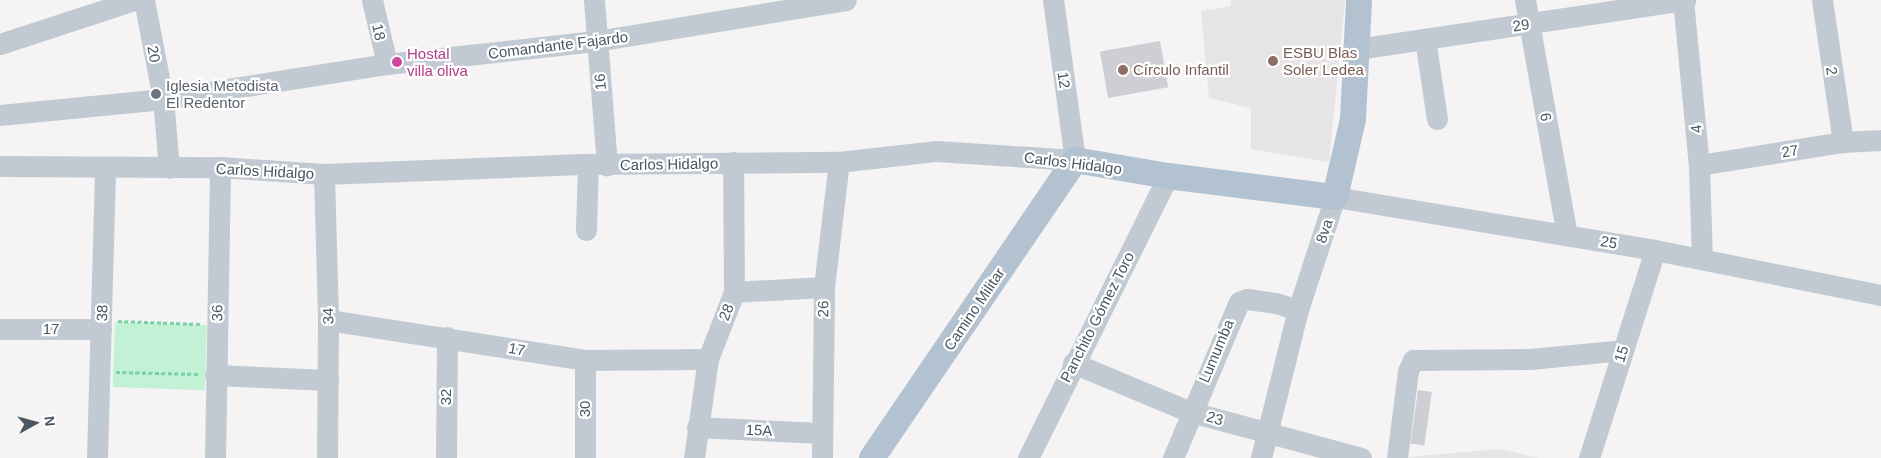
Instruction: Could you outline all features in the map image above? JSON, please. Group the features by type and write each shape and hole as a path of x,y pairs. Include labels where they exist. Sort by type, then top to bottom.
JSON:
{"main road":[{"name":"8va","path":"1335,197 1348,155 1353,119 1359,0"},
{"name":"Carlos Hidalgo","path":"1075,160 1168,176 1335,197"},
{"name":"Camino Militar","path":"872,458 1075,160"}],"street":[{"path":"0,44 135,0"},
{"name":"20","path":"144,0 163,99 170,168"},
{"name":"18","path":"372,0 387,64"},
{"name":"16","path":"594,0 597,165"},
{"name":"Comandante Fajardo","path":"0,115 163,99 387,64 596,41 749,9 846,0"},
{"name":"12","path":"1053,0 1075,160"},
{"name":"6","path":"1525,0 1567,235"},
{"name":"29","path":"1357,49 1684,0"},
{"name":"4","path":"1684,0 1700,165 1702,259"},
{"name":"2","path":"1822,0 1843,142"},
{"path":"1425,39 1438,119"},
{"name":"27","path":"1700,165 1843,142 1881,140"},
{"name":"Carlos Hidalgo","path":"0,166 105,168 220,167 324,174 597,165 839,162 936,151 1075,160"},
{"name":"28","path":"694,458 708,359 734,292 733,162"},
{"name":"26","path":"822,458 824,287 839,162"},
{"path":"586,230 597,165"},
{"name":"36","path":"215,458 220,167"},
{"name":"38","path":"97,458 105,168"},
{"name":"34","path":"324,174 328,320 327,458"},
{"name":"Panchito Gómez Toro","path":"1028,458 1168,176"},
{"name":"25","path":"1335,197 1654,250 1881,295"},
{"name":"8va","path":"1261,458 1298,310 1335,197"},
{"name":"15","path":"1589,458 1654,250"},
{"path":"734,292 824,287"},
{"name":"Lumumba","path":"1174,458 1190,412 1239,302 1247,299 1276,302 1298,310"},
{"name":"17","path":"328,320 447,337 585,360 708,359"},
{"name":"17","path":"0,329 101,325"},
{"name":"32","path":"446,458 447,337"},
{"path":"1397,458 1408,371 1413,360 1530,359 1622,350"},
{"name":"30","path":"584,458 585,360"},
{"name":"23","path":"1074,362 1190,412 1361,458"},
{"path":"216,375 328,380"},
{"name":"15A","path":"697,427 822,433"}],"path":[{"path":"101,325 217,324"},
{"path":"100,372 216,375"}],"shaded area":[{"name":"ESBU Blas Soler Ledea","path":"1231,0 1345,0 1329,162 1251,149 1251,108 1209,98 1201,11 1231,6"},
{"path":"1499,449 1539,458 1397,458"}],"green space":[{"path":"115,322 207,325 205,390 113,387"}],"building":[{"path":"1160,41 1168,87 1108,98 1100,52"},
{"path":"1418,390 1432,392 1424,445 1410,443"}],"place":[{"name":"ESBU Blas Soler Ledea","path":"1273,61"},
{"name":"Hostal villa oliva","path":"397,62"},
{"name":"Círculo Infantil","path":"1123,70"},
{"name":"Iglesia Metodista El Redentor","path":"156,94"}]}
